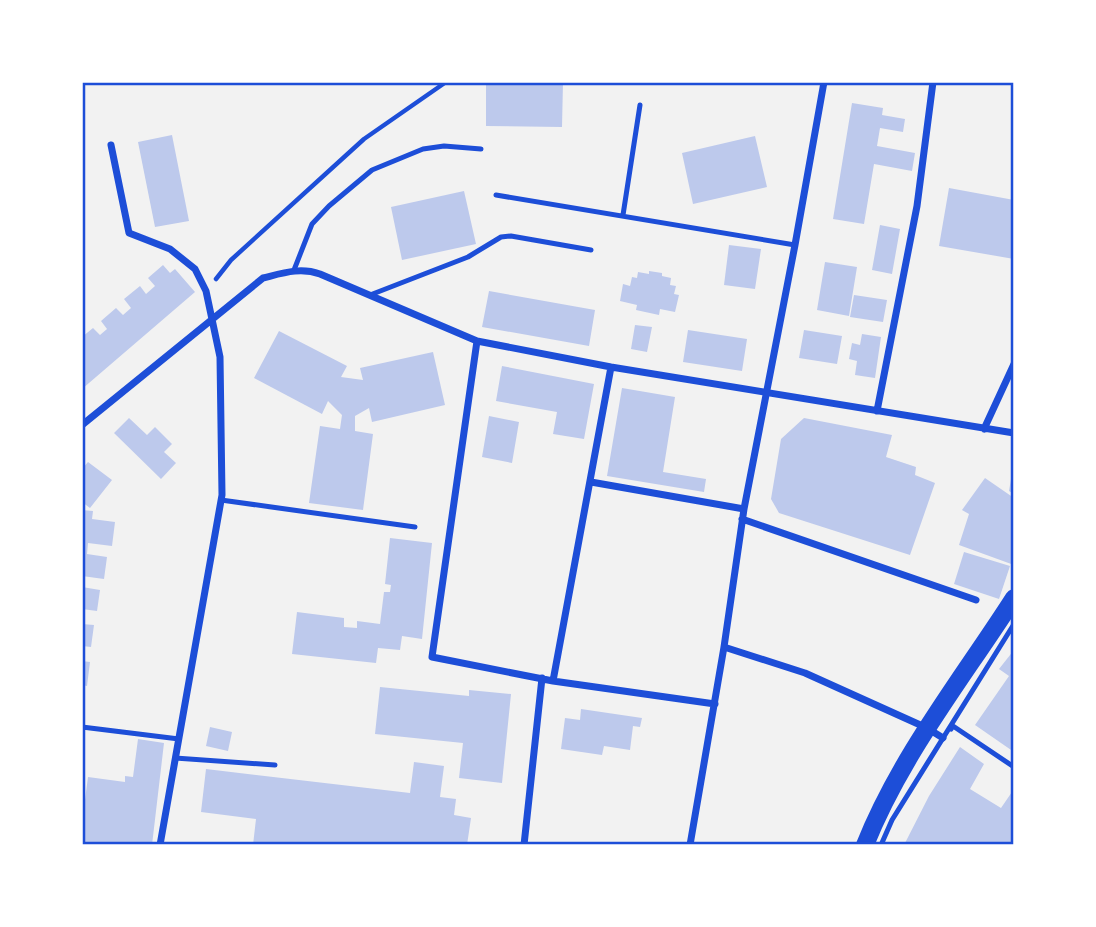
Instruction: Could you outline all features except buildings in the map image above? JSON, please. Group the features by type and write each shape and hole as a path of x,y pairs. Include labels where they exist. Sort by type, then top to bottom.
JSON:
{"main road":[{"path":"865,845 879,811 926,728 1012,609"}],"street":[{"path":"690,845 724,648 742,519 824,82"},
{"path":"877,411 917,206 933,82"},
{"path":"111,145 130,233 170,249 195,269 206,291 220,357 221,500 160,845"},
{"path":"82,425 263,278 294,270 309,270 477,341 611,367 1014,433"},
{"path":"477,341 432,657 553,681 715,704"},
{"path":"984,429 1014,364"},
{"path":"553,681 611,367"},
{"path":"591,482 744,509"},
{"path":"742,519 976,600"},
{"path":"724,648 805,673 943,738"},
{"path":"524,845 542,678"}],"lane":[{"path":"623,215 640,105"},
{"path":"294,270 312,224 372,170 423,149 444,146 481,149"},
{"path":"496,195 795,245"},
{"path":"370,295 468,257 501,237 512,236 591,250"},
{"path":"221,500 415,527"},
{"path":"881,845 892,820 943,738 1012,609"},
{"path":"943,738 953,726 1014,767"},
{"path":"82,727 179,739"},
{"path":"175,758 275,765"}],"path":[{"path":"206,291 231,260 364,139 446,82"}]}
